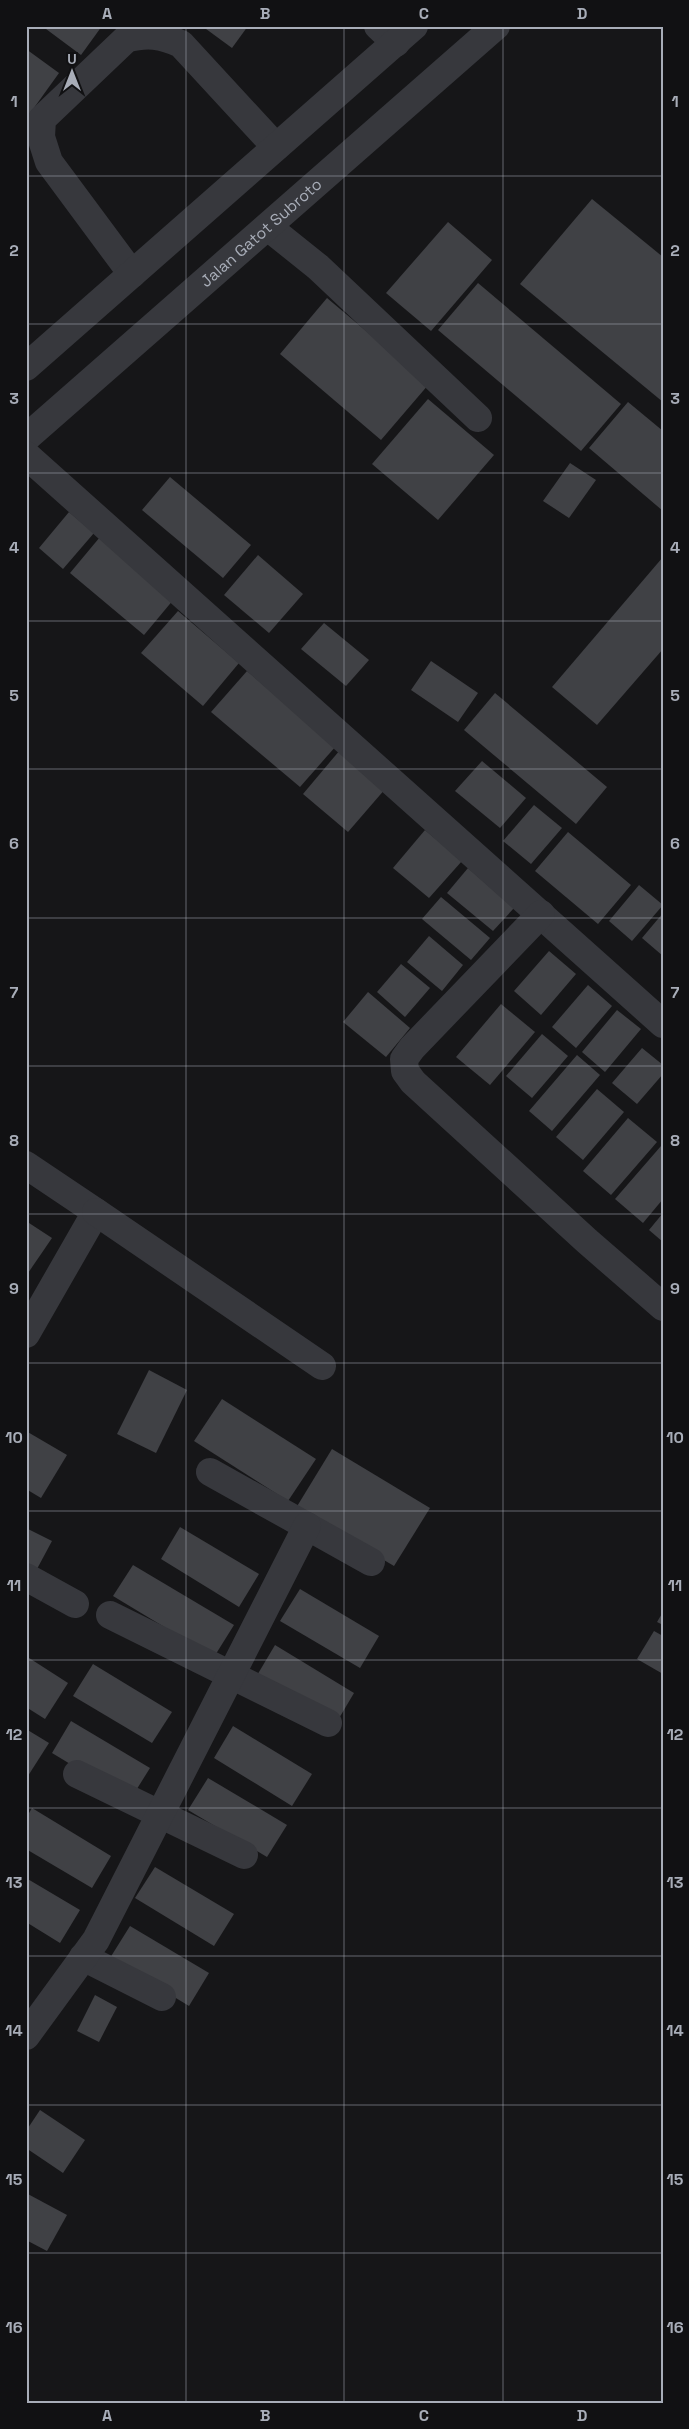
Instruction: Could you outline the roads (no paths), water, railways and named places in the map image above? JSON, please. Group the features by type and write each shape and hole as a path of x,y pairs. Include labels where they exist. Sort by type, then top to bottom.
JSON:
{"street":[{"name":"Jalan Gatot Subroto","path":"26,438 496,26"},
{"path":"26,367 276,147 396,32"},
{"path":"132,274 50,162 41,137 42,119 126,39 143,34 163,36 181,44 276,147"},
{"path":"268,227 318,267 478,418"},
{"path":"26,455 663,1024"},
{"path":"541,914 412,1048 404,1059 405,1070 413,1082 586,1242 663,1307"},
{"path":"26,1164 322,1366"},
{"path":"26,1334 96,1212"},
{"path":"210,1472 371,1562"},
{"path":"26,2036 96,1940 307,1526"},
{"path":"26,1577 74,1604"},
{"path":"110,1615 328,1723"},
{"path":"77,1774 244,1855"},
{"path":"83,1957 162,1997"}]}
